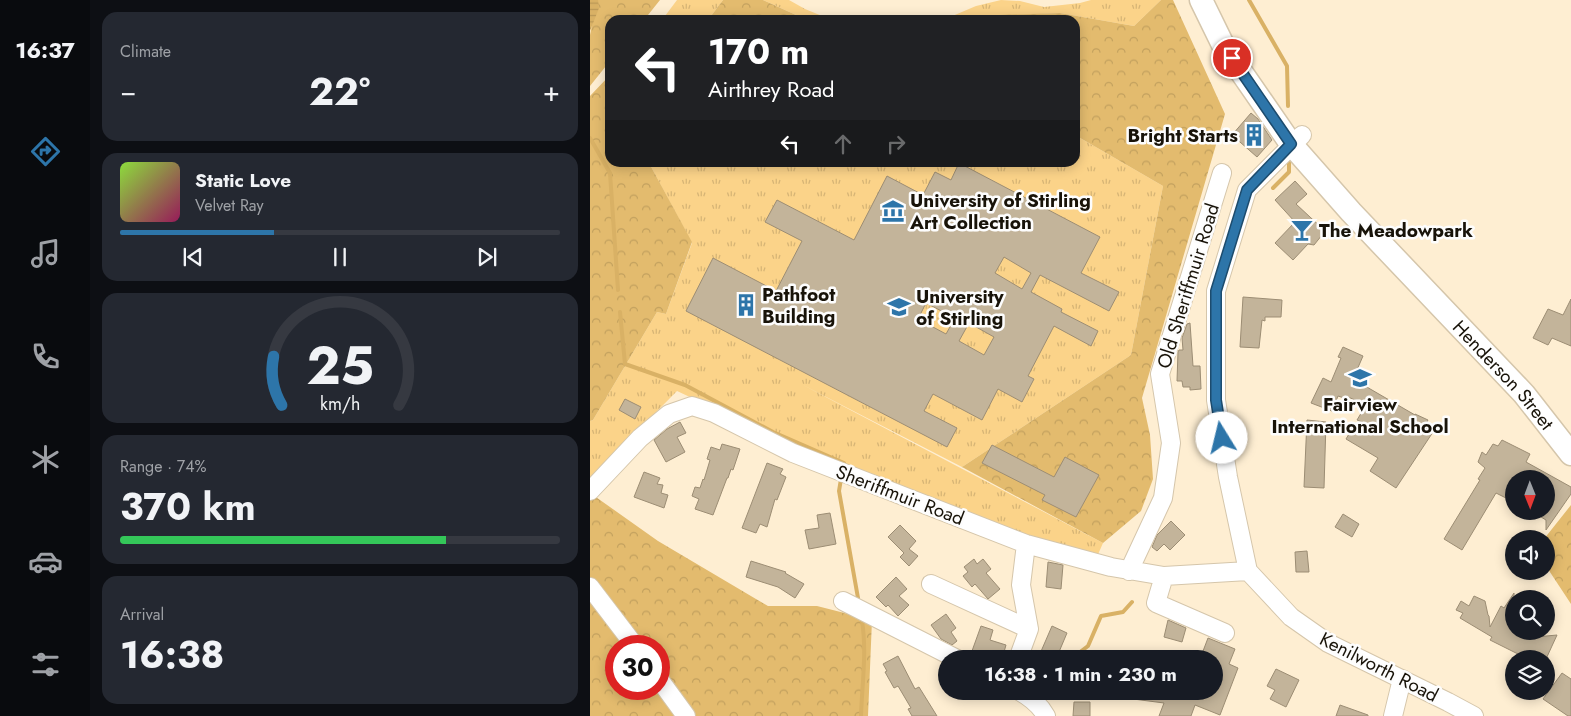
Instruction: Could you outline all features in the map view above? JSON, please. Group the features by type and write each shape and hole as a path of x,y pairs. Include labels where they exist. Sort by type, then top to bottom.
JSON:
{"main road":[{"path":"1201,0 1224,46 1297,140"},
{"path":"1216,0 1235,36 1297,140"},
{"name":"Henderson Street","path":"1297,140 1353,196 1433,298 1524,394 1571,454"}],"street":[{"path":"1248,571 1228,477 1216,400 1216,291 1247,190 1297,140"},
{"name":"Old Sheriffmuir Road","path":"1129,571 1163,498 1171,443 1160,374 1222,173"},
{"name":"Sheriffmuir Road","path":"590,491 640,438 669,414 692,406 714,413 793,453 1026,544 1129,571 1164,576 1248,571"},
{"path":"1022,650 1030,629 1021,585 1026,544"},
{"name":"Kenilworth Road","path":"1248,571 1291,617 1328,643 1474,716"},
{"path":"1164,576 1156,603 1225,633"},
{"path":"930,584 1030,629"},
{"path":"590,587 627,635"},
{"path":"843,601 939,650"},
{"path":"1393,716 1402,679"},
{"path":"670,694 686,716"},
{"path":"1033,700 1046,716"}],"green space":[{"path":"597,0 660,0 648,15 605,15 605,67 590,86 590,35"},
{"path":"677,0 723,0 712,15 666,15"},
{"path":"723,0 763,0 796,15 712,15"},
{"path":"763,0 789,0 820,15 796,15"},
{"path":"1001,0 1020,1 1044,7 1091,0 1161,0 1134,26 1060,13 955,15 976,6"},
{"path":"1161,0 1173,0 1225,114 1142,398 1150,435 1153,479 1141,511 1103,543 962,467 1131,355 1163,186 1080,138 1080,17 1134,26"},
{"path":"1060,13 1071,15 998,15"},
{"path":"605,80 605,167 651,167 692,242 666,314 657,312 593,420 590,421 590,96"},
{"path":"1080,138 1163,186 1131,355 962,467 801,384 1103,543 1096,559 852,473 677,391 590,479 590,421 593,420 657,312 666,314 692,243 651,167 1080,167"},
{"path":"593,495 658,541 768,606 817,606 872,620 868,716 694,716 670,683 670,635 634,635 590,579 590,499"},
{"path":"1571,505 1571,604 1555,580 1555,530 1551,530"},
{"path":"590,601 615,635 605,635 605,700 663,700 675,716 590,716"}],"shaded area":[{"path":"590,0 598,0 599,8 590,31"}],"building":[{"name":"Bright Starts","path":"1251,113 1258,119 1272,140 1257,157 1232,135"},
{"name":"Pathfoot Building","path":"957,167 967,167 1100,237 1081,273 1119,292 1109,311 1040,275 1031,292 1062,309 1061,312 1098,331 1091,346 1054,326 1028,376 1034,379 1022,402 998,389 982,420 933,394 924,411 957,428 947,447 686,311 713,258 776,291 802,241 765,222 777,200 854,240 887,176 923,195 935,172 951,180","holes":["1004,257 1031,273 1022,289 995,273","926,303 955,318 946,334 918,319","969,323 994,337 984,355 959,341"]},
{"path":"1295,181 1307,194 1296,204 1324,230 1314,245 1308,244 1293,260 1275,243 1295,222 1275,200"},
{"path":"1243,297 1282,300 1281,317 1265,317 1265,321 1262,320 1259,348 1240,347"},
{"path":"1571,299 1571,346 1552,338 1548,345 1533,338 1548,309 1563,315"},
{"path":"1190,323 1193,366 1200,366 1201,389 1190,390 1190,387 1183,387 1182,381 1177,381 1178,352 1183,350 1182,338 1187,324"},
{"path":"1343,347 1363,356 1353,379 1415,415 1428,420 1424,427 1433,432 1396,488 1370,471 1378,458 1346,439 1355,424 1367,424 1357,420 1366,405 1346,396 1344,398 1338,396 1332,411 1311,403 1323,378 1331,382 1341,358 1338,357"},
{"path":"625,399 641,407 635,419 619,410"},
{"path":"1307,420 1326,422 1324,488 1304,487"},
{"path":"680,422 686,433 677,437 685,452 666,462 654,440 667,429"},
{"path":"1502,440 1530,454 1526,462 1540,470 1505,470 1505,498 1496,493 1462,550 1444,539 1480,480 1478,479 1485,468 1478,462 1482,452 1486,455 1493,444 1498,446"},
{"path":"722,444 740,449 713,515 695,509 699,499 692,496 695,487 700,488 704,480 710,460 707,459 711,447 720,450"},
{"path":"992,445 1054,477 1065,457 1099,475 1076,517 1042,500 1045,495 982,463"},
{"path":"767,463 783,469 780,474 786,477 777,500 775,499 767,527 760,524 756,533 742,528"},
{"path":"644,472 660,478 657,484 663,485 661,493 668,495 664,508 634,497"},
{"path":"1555,478 1571,487 1571,494 1555,517"},
{"path":"830,513 836,544 809,549 805,530 819,528 817,515"},
{"path":"1343,514 1359,524 1352,537 1335,527"},
{"path":"1546,520 1553,520 1546,530"},
{"path":"1171,521 1185,535 1170,550 1164,544 1157,551 1152,547 1157,535"},
{"path":"900,525 916,541 909,549 918,556 909,566 900,557 904,553 888,537"},
{"path":"1307,551 1309,572 1296,572 1295,552"},
{"path":"974,559 977,564 983,559 991,569 986,573 1000,589 988,599 975,584 972,587 963,576 968,572 964,567"},
{"path":"751,561 786,572 804,584 795,598 778,587 746,577"},
{"path":"1048,562 1063,565 1061,589 1046,587"},
{"path":"896,577 907,589 899,596 909,605 898,616 888,605 886,607 876,597"},
{"path":"1474,596 1485,601 1490,627 1501,606 1504,608 1505,606 1505,640 1555,640 1550,650 1510,650 1490,640 1492,637 1460,618 1463,613 1456,610 1461,601 1469,606"},
{"path":"946,614 956,628 951,632 957,641 952,645 941,639 931,625"},
{"path":"1168,620 1186,628 1182,642 1164,637"},
{"path":"981,626 993,630 990,640 1006,645 1005,650 972,650"},
{"path":"1052,626 1067,633 1060,650 1042,650"},
{"path":"1208,638 1235,649 1229,664 1238,668 1220,715 1195,705 1191,716 1159,716 1164,703 1141,700 1223,700 1223,650 1203,650"},
{"path":"898,656 915,689 919,687 937,716 912,716 908,709 911,708 898,686 894,688 885,672 887,671 883,664"},
{"path":"1276,669 1299,680 1286,707 1270,699 1275,690 1267,686"},
{"path":"1562,673 1571,679 1571,716 1568,716 1544,700 1555,700 1555,683"},
{"path":"1074,702 1090,702 1090,716 1073,716"},
{"path":"1340,705 1368,715 1368,716 1336,716"}],"waterway":[{"path":"1249,0 1287,66 1288,106"},
{"path":"590,138 605,164"},
{"path":"1273,188 1289,172 1289,161"},
{"path":"607,167 610,173 618,290"},
{"path":"620,312 625,364 685,385 773,432 844,463 843,465"},
{"path":"841,479 839,491 858,598"},
{"path":"1083,650 1088,646 1101,616 1123,612 1132,602"},
{"path":"861,716 864,656 862,621"}],"place":[{"name":"Bright Starts","path":"1254,135"},
{"name":"University of Stirling Art Collection","path":"893,211"},
{"name":"The Meadowpark","path":"1302,230"},
{"name":"Pathfoot Building","path":"746,305"},
{"name":"University of Stirling","path":"899,307"},
{"name":"Fairview International School","path":"1360,378"}],"route":[{"path":"1222,438 1216,400 1216,291 1247,190 1291,144 1232,58"}]}
